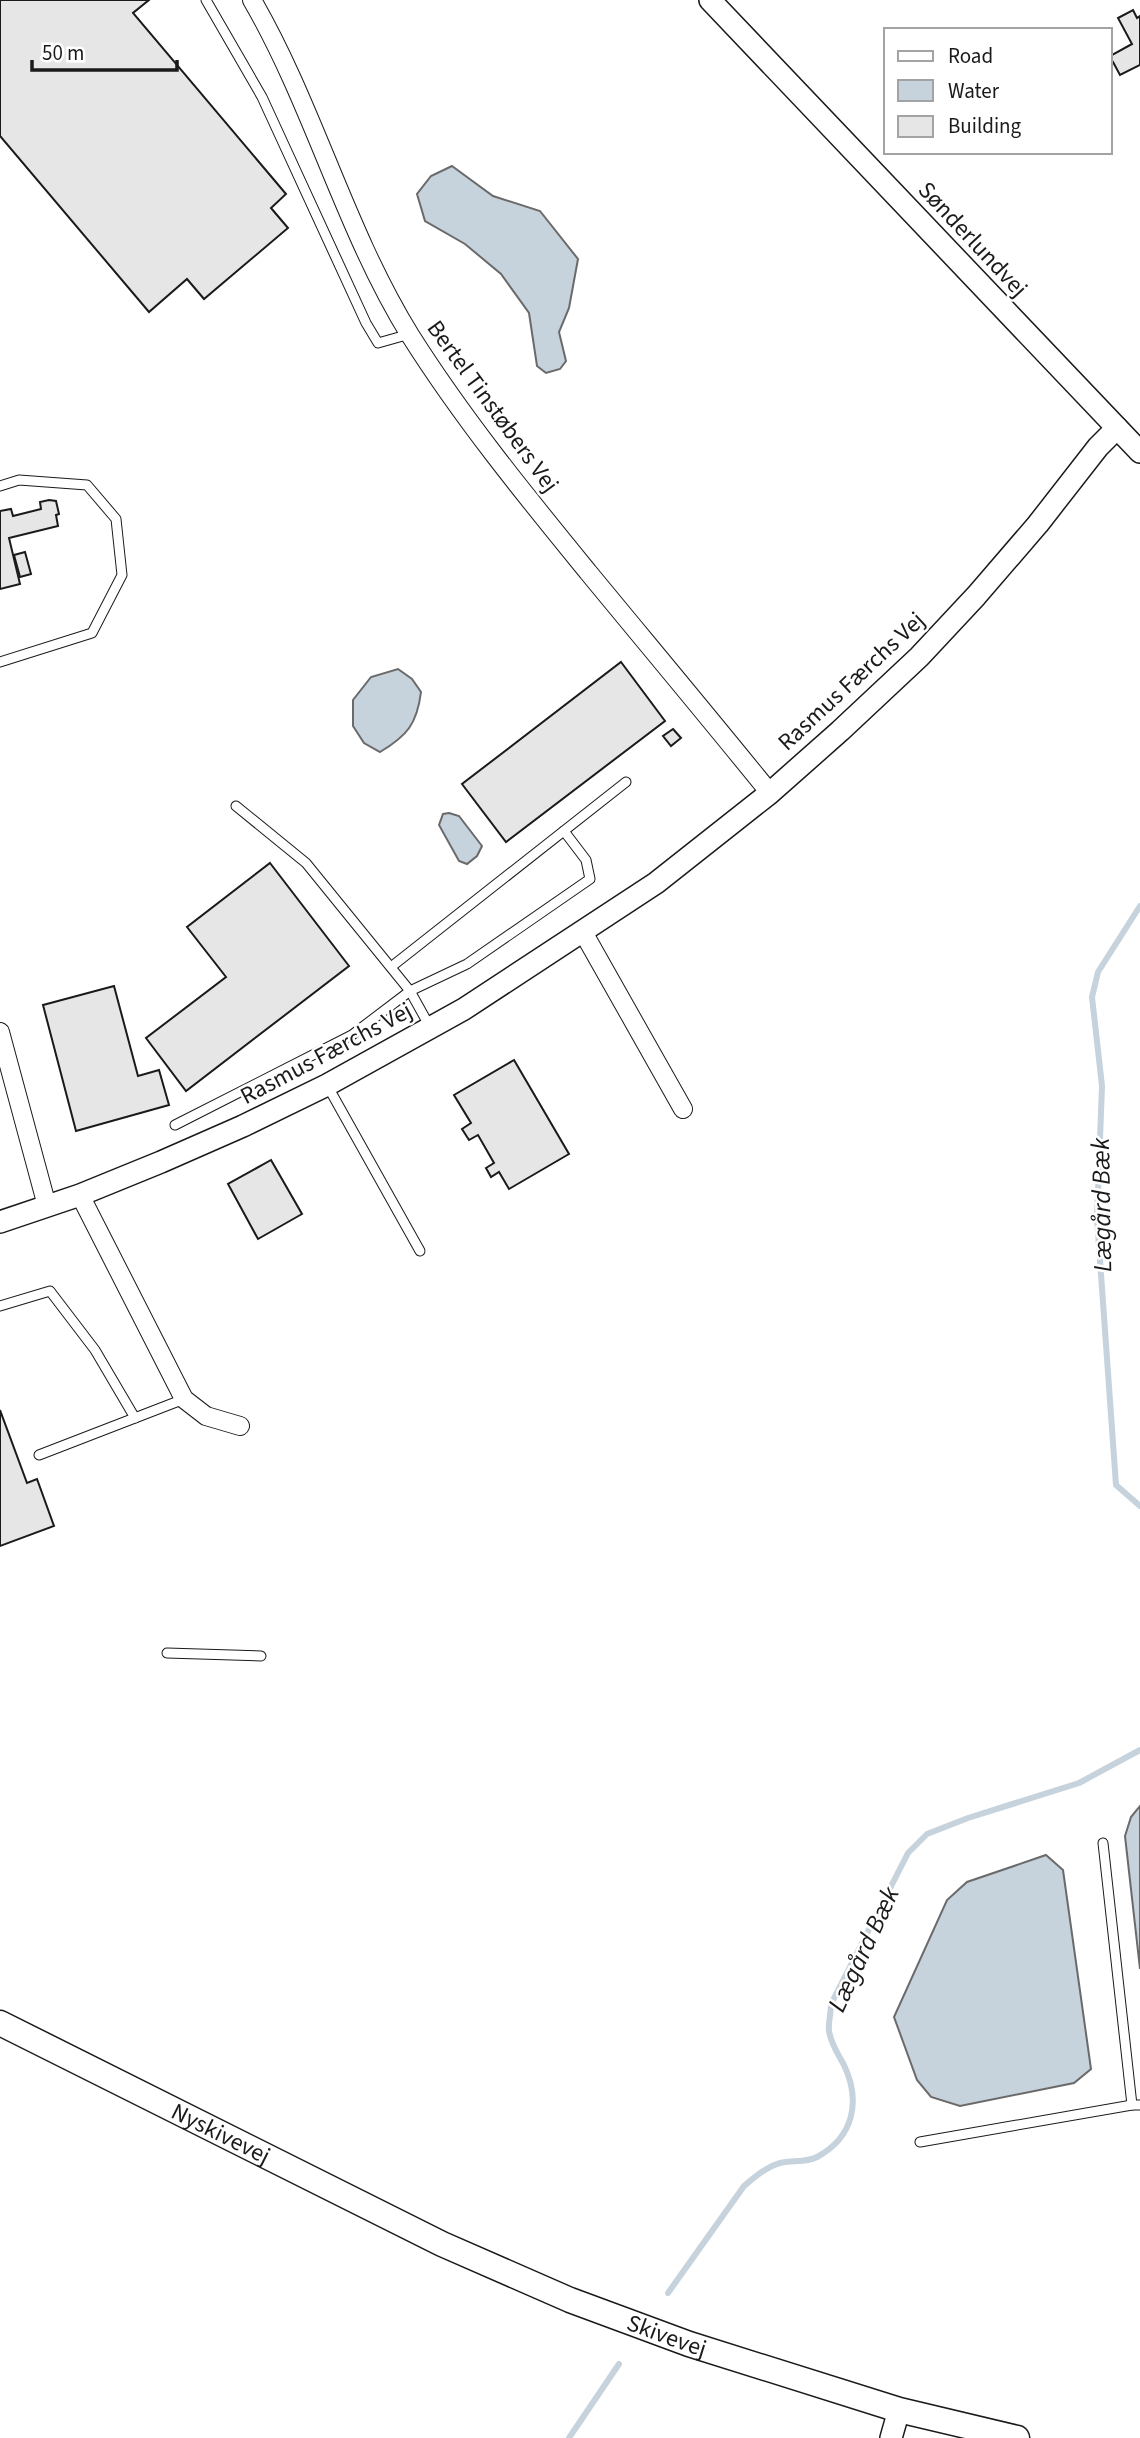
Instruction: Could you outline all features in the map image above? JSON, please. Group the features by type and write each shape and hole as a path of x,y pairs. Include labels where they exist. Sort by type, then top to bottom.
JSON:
{"main road":[{"name":"Nyskivevej","path":"0,2023 442,2244"},
{"name":"Skivevej","path":"442,2244 570,2300 689,2344 899,2410 1017,2438"}],"street":[{"name":"Bertel Tinstøbers Vej","path":"252,0 297,92 354,224 410,334 461,410 516,484 770,793"},
{"name":"Sønderlundvej","path":"710,0 1140,452"},
{"name":"Rasmus Færchs Vej","path":"0,1222 80,1195 243,1126 327,1085 483,998 656,883 770,793 919,657 1003,565 1098,447 1117,428"},
{"path":"583,932 683,1109"},
{"path":"0,1032 47,1206"},
{"path":"80,1195 184,1399 206,1416 240,1426"},
{"path":"891,2438 899,2410"}],"lane":[{"path":"206,0 262,97 366,323 378,343 410,334"},
{"path":"0,486 19,480 87,485 116,519 122,575 92,633 0,662"},
{"path":"391,967 626,782"},
{"path":"236,806 306,863 410,991 430,1027"},
{"path":"175,1125 352,1035 410,991 467,964 590,878 586,860 564,831"},
{"path":"327,1085 420,1251"},
{"path":"0,1306 50,1291 95,1350 135,1418"},
{"path":"40,1455 184,1399"},
{"path":"167,1653 261,1656"},
{"path":"920,2141 1136,2105 1103,1843"}],"water":[{"path":"452,166 493,196 540,211 578,259 569,308 559,332 566,361 560,369 546,373 537,366 529,313 501,274 465,244 425,221 417,194 431,176"},
{"path":"398,669 412,679 421,692 417,713 404,734 380,752 364,743 353,726 353,700 371,677"},
{"path":"443,814 459,816 482,846 477,856 467,864 459,861 439,825"},
{"path":"1140,1806 1140,1969 1125,1836 1131,1817"},
{"path":"1046,1855 1063,1870 1091,2069 1074,2083 960,2106 931,2097 917,2080 894,2017 947,1900 967,1882"}],"building":[{"path":"0,0 149,0 133,13 286,194 271,208 288,228 204,299 187,279 149,312 0,136"},
{"path":"1133,10 1137,18 1140,16 1140,65 1120,75 1112,62 1112,55 1132,44 1118,18"},
{"path":"56,501 58,526 9,538 20,584 0,589 0,511 11,509 13,516 41,509 40,502"},
{"path":"25,552 31,574 20,577 14,555"},
{"path":"621,662 665,721 506,842 462,784"},
{"path":"673,729 681,738 671,746 663,736"},
{"path":"270,863 349,966 186,1091 146,1038 226,977 187,927"},
{"path":"114,986 138,1076 159,1070 169,1105 76,1131 43,1005"},
{"path":"514,1060 569,1154 509,1189 499,1172 491,1177 486,1168 494,1163 478,1135 469,1140 462,1129 471,1123 454,1095"},
{"path":"271,1160 302,1214 258,1239 228,1184"},
{"path":"0,1410 27,1483 37,1479 54,1526 0,1546"}],"waterway":[{"name":"Lægård Bæk","path":"1140,906 1098,972 1092,997 1102,1086 1097,1218 1116,1485 1140,1506"},
{"name":"Lægård Bæk","path":"668,2293 744,2186 775,2165 817,2157 829,2149 846,2129 853,2105 852,2092 844,2065 830,2036 831,2004 908,1853 927,1834 968,1818 1079,1783 1140,1750"},
{"name":"Lægård Bæk","path":"569,2438 619,2364"}]}
